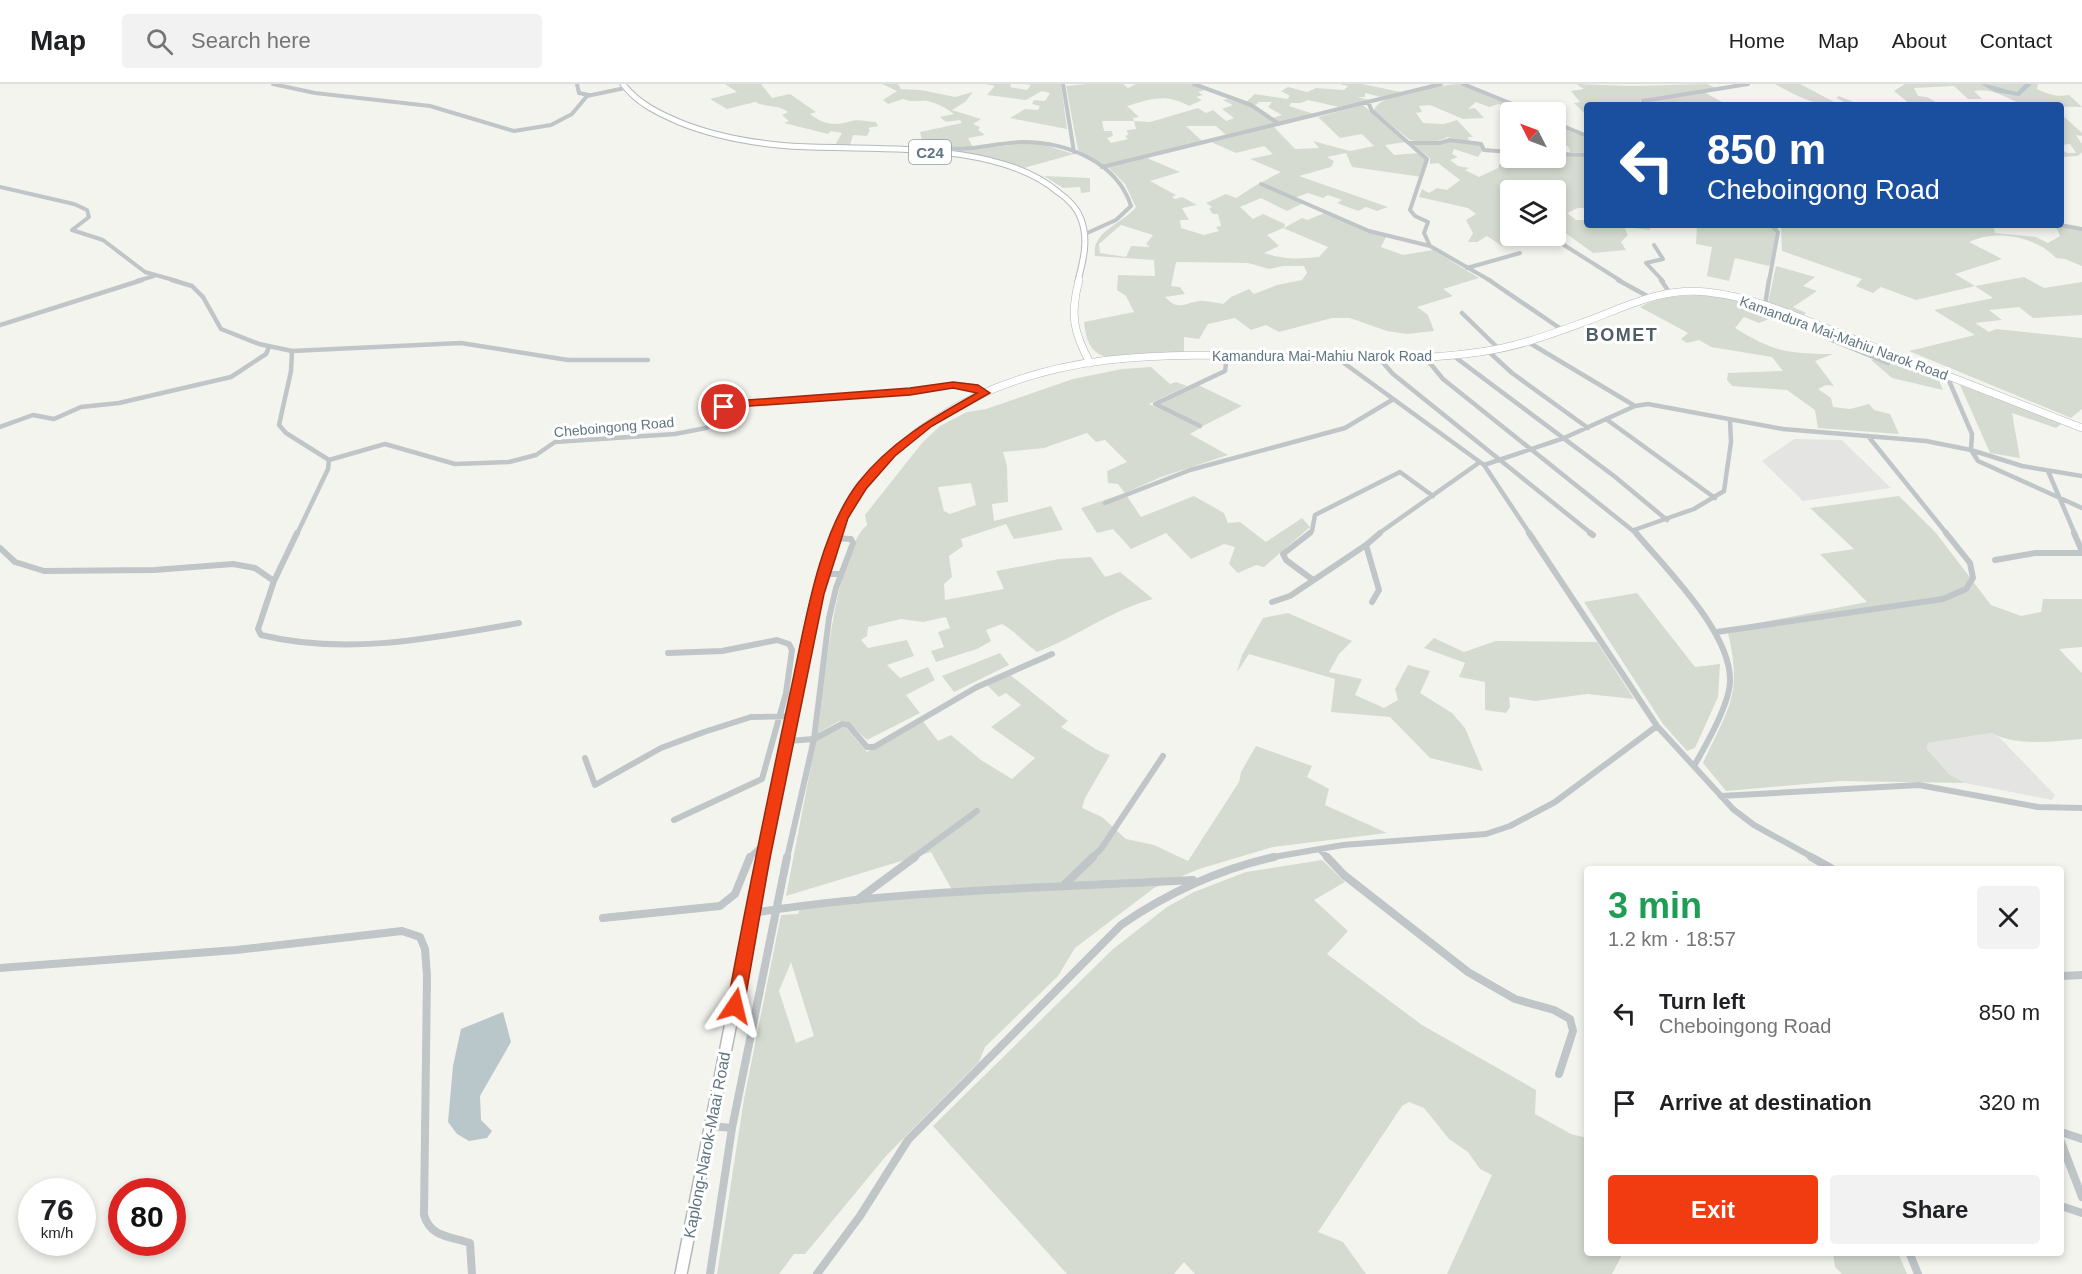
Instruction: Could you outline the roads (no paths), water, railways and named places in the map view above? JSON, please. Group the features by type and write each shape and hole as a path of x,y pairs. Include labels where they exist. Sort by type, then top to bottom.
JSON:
{"main road":[{"name":"C24","path":"624,86 643,104 667,117 732,138 786,146 931,152 995,163 1045,183 1072,203 1083,222 1085,249 1072,320 1078,340 1090,363"},
{"name":"Kamandura Mai-Mahiu Narok Road","path":"1105,361 1146,357 1425,357 1488,351 1528,342 1649,297 1669,292 1705,292 1765,305 2082,428"},
{"name":"Kaplong-Narok-Maai Road","path":"681,1274 735,1006 751,913 823,574 834,538 854,497 891,453 928,424 985,393 1022,379 1105,361"}],"street":[{"path":"273,84 309,92 430,106 514,130 543,128 562,120 589,95"},
{"path":"577,84 579,93 589,95 624,86"},
{"path":"1063,84 1074,152"},
{"path":"1194,84 1251,105 1279,124"},
{"path":"1102,167 1441,84"},
{"path":"1463,84 1507,102"},
{"path":"1644,102 1748,84"},
{"path":"1368,102 1372,111 1428,160 1410,210 1415,216 1428,222 1424,232 1430,246"},
{"path":"1566,127 1584,135"},
{"path":"1410,143 1440,143 1452,140 1481,144 1484,150 1500,151"},
{"path":"931,152 1022,142 1055,145 1074,152 1113,175 1126,191 1131,206 1109,226 1085,234"},
{"path":"1566,154 1584,155"},
{"path":"1261,184 1369,231 1430,246 1518,298 1561,329"},
{"path":"0,187 82,208 89,213 88,216 72,230 104,240 141,270 179,280 196,289 221,329 269,347 292,351 461,343 568,360 648,360"},
{"path":"2064,226 2082,229"},
{"path":"1765,305 1778,232 1774,228"},
{"path":"1654,245 1663,259 1646,263 1665,283 1669,292"},
{"path":"1565,246 1598,269 1649,297"},
{"path":"1467,268 1520,253"},
{"path":"0,325 157,275"},
{"path":"1462,313 1499,349"},
{"path":"1807,321 1807,328 1817,334 1888,363"},
{"path":"1528,342 1635,406"},
{"path":"0,427 33,415 54,419 81,407 119,403 221,380 240,373 266,354 269,347"},
{"path":"292,351 291,371 279,425 286,433 329,460 328,469 274,581 258,629 261,634 277,640 338,644 438,638 519,623"},
{"path":"1488,351 1512,373 1588,428"},
{"path":"1451,354 1564,438 1666,520"},
{"path":"1200,426 1155,404 1225,371 1227,356"},
{"path":"1337,357 1392,400 1482,463 1657,726 1744,818 1828,866"},
{"path":"1425,357 1443,379 1635,530 1717,632 1728,663 1730,682 1712,734 1694,766"},
{"path":"1379,358 1393,374 1593,534"},
{"path":"1947,376 1972,434 1971,450 1981,464 2082,508"},
{"name":"Cheboingong Road","path":"329,460 389,444 455,464 509,462 536,455 555,442 675,434 706,428 714,423 721,409 735,404 910,392 953,385 974,387 985,393"},
{"path":"1105,503 1190,470 1345,428 1392,400"},
{"path":"1272,602 1290,596 1366,545 1388,525 1482,463 1564,438 1635,406 1653,404 1730,421 1792,430 1926,441 1971,450 2004,461 2048,471 2082,476"},
{"path":"1606,419 1715,498"},
{"path":"1635,530 1666,520 1715,498 1724,491 1731,442 1730,421"},
{"path":"1717,632 1943,599 1966,589 1973,578 1970,563 1868,436"},
{"path":"1995,560 2035,553 2082,552 2048,471"},
{"path":"1313,580 1286,560 1283,554 1312,531 1315,515 1400,472 1433,496"},
{"path":"710,1274 732,1128 775,909 814,739 830,618 841,574 853,541 834,538"},
{"path":"1366,545 1379,590 1372,602"},
{"path":"0,548 15,562 44,571 154,570 233,564 255,568 274,581"},
{"path":"823,574 841,574"},
{"path":"668,653 722,651 777,640 789,644 791,662 780,717 762,779 674,820"},
{"path":"788,741 814,739 842,724 848,725 867,747 874,747 976,687 1052,654"},
{"path":"585,758 593,784 597,785 675,742 751,717 793,716"},
{"path":"817,1274 860,1216 908,1140 1121,925 1155,900 1197,880 1265,859 1407,839 1486,834 1507,829 1545,810 1657,726"},
{"path":"1063,886 1101,849 1163,756"},
{"path":"1721,796 1919,785 2038,807 2082,808"},
{"path":"857,901 977,811"},
{"path":"603,918 720,906 730,902 737,893 745,866 752,854 766,842"},
{"path":"1320,850 1344,875 1468,972 1515,999 1567,1015 1572,1022 1573,1031 1559,1074"},
{"path":"751,913 857,901 1063,886 1197,880"},
{"path":"0,968 236,950 402,931 420,937 425,949 427,976 425,1223 432,1232 470,1243 472,1274"},
{"path":"2064,976 2082,975"},
{"path":"710,1126 732,1128"},
{"path":"2064,1133 2082,1139"},
{"path":"2064,1150 2082,1197"},
{"path":"2064,1207 2082,1213"},
{"path":"1911,1256 1918,1274"}],"waterway":[{"path":"1984,84 1997,91 2019,94 2029,84"}],"district":[{"name":"BOMET","path":"1622,335"}]}
